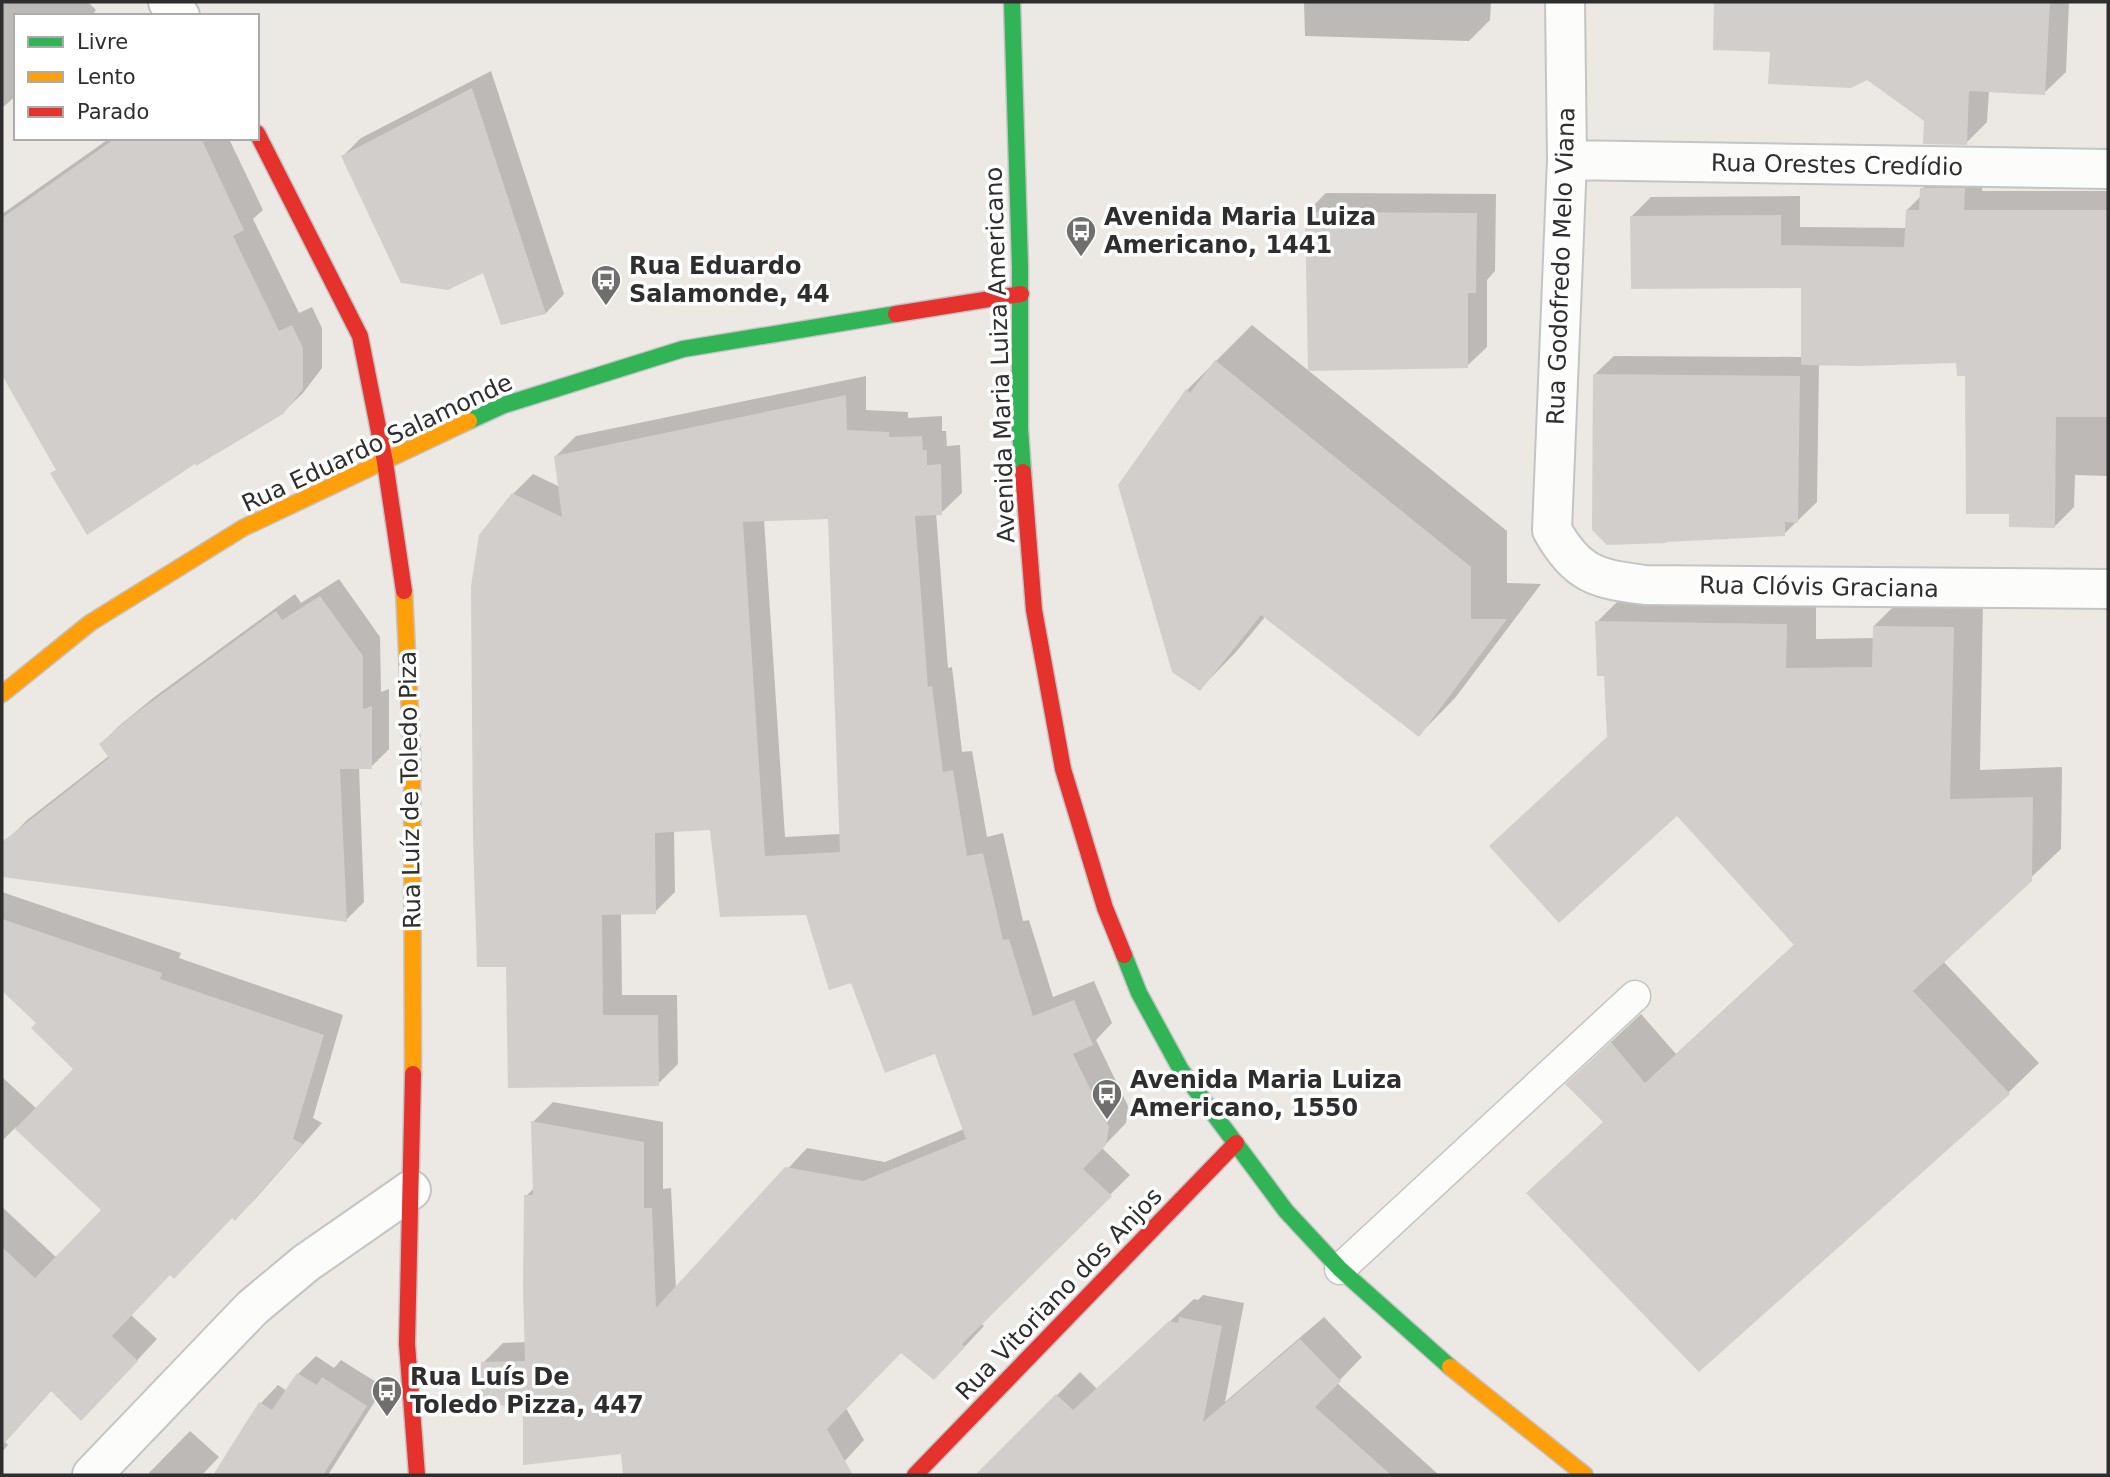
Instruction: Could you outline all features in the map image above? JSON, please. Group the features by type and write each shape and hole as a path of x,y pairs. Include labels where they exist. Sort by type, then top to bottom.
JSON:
{"street":[{"name":"Avenida Maria Luiza Americano","path":"1012,2 1021,294 1020,429 1034,610 1063,769 1105,908 1139,993 1181,1070 1286,1211 1340,1269 1469,1384 1585,1475"},
{"name":"Rua Godofredo Melo Viana","path":"1552,530 1567,160 1564,2"},
{"name":"Rua Luíz de Toledo Piza","path":"259,136 360,336 385,461 405,596 412,755 414,1030 407,1344 417,1475"},
{"name":"Rua Orestes Credídio","path":"1567,160 2108,169"},
{"name":"Rua Eduardo Salamonde","path":"2,694 90,623 243,528 504,405 683,349 1021,294"},
{"name":"Rua Clóvis Graciana","path":"1552,530 1564,553 1584,570 1609,580 1645,585 2108,589"},
{"name":"Rua Vitoriano dos Anjos","path":"915,1475 1236,1143"},
{"path":"92,1475 252,1308 306,1263 411,1190"}],"lane":[{"path":"1340,1269 1635,996"}],"building":[{"path":"1714,2 2050,2 2045,95 1969,91 1967,145 1923,144 1924,121 1867,80 1851,88 1768,84 1770,52 1713,50"},
{"path":"472,88 546,314 501,325 483,273 448,290 401,283 341,156"},
{"path":"113,140 202,140 244,230 233,236 279,331 292,325 303,348 303,389 283,414 196,466 195,464 87,535 50,473 56,470 2,375 2,218"},
{"path":"1920,188 1965,188 1964,210 2108,210 2108,417 2056,417 2055,528 2009,527 2009,514 1966,514 1965,376 1957,376 1956,363 1801,365 1801,288 1631,289 1630,216 1781,215 1781,245 1904,247 1906,210 1919,210"},
{"path":"1305,212 1477,213 1476,293 1468,293 1468,368 1308,371"},
{"path":"1215,360 1471,567 1471,619 1507,619 1419,737 1261,615 1200,691 1172,672 1118,485 1186,389 1190,393"},
{"path":"1593,374 1800,376 1798,523 1785,522 1785,536 1607,545 1592,530"},
{"path":"846,395 847,430 889,432 889,437 922,436 923,450 927,450 927,465 941,464 942,515 915,516 928,687 932,686 943,772 953,770 967,856 983,853 1003,940 1009,939 1033,1016 1074,1000 1093,1045 1073,1054 1109,1127 1106,1145 1083,1169 1112,1196 962,1344 965,1347 934,1380 901,1353 827,1429 853,1475 623,1475 621,1454 523,1465 523,1406 481,1405 481,1362 525,1361 524,1195 533,1195 531,1121 644,1142 644,1208 652,1208 656,1308 785,1167 863,1181 966,1139 935,1054 885,1073 851,983 829,990 806,915 720,917 710,830 655,833 656,914 602,915 603,1015 658,1015 659,1086 508,1088 506,967 477,967 471,586 479,535 512,493 562,517 554,456","holes":["828,519 840,852 765,856 743,522"]},
{"path":"320,596 363,656 363,709 372,706 372,769 340,769 347,922 2,877 2,842 109,758 99,744 132,716 276,611 282,620"},
{"path":"1595,621 1787,624 1786,668 1872,667 1873,626 1954,627 1950,799 2033,797 2032,881 1913,991 2010,1094 1699,1372 1526,1193 1603,1122 1565,1084 1611,1042 1645,1083 1794,945 1677,816 1559,923 1489,846 1607,737 1604,676 1597,676"},
{"path":"2,919 162,973 160,979 324,1035 293,1139 303,1144 235,1221 232,1218 174,1279 170,1275 112,1336 138,1361 81,1421 51,1391 2,1446 2,1247 35,1278 101,1210 15,1129 73,1069 31,1028 36,1023 2,991"},
{"path":"1179,1317 1222,1326 1203,1422 1300,1339 1341,1381 1315,1407 1391,1475 975,1475 1056,1394 1073,1410 1169,1321 1178,1323"},
{"path":"297,1373 317,1385 322,1377 367,1406 323,1475 213,1475 259,1402 272,1410"}],"traffic: fast":[{"path":"1012,2 1023,472"},
{"path":"469,421 504,405 683,349 896,314"},
{"path":"1124,955 1139,993 1181,1070 1286,1211 1340,1269 1450,1367"}],"traffic: slow":[{"path":"2,694 90,623 243,528 469,421"},
{"path":"404,591 412,755 413,1074"},
{"path":"1450,1367 1585,1475"}],"traffic: jam":[{"path":"259,137 360,336 385,462 404,591"},
{"path":"896,314 1021,294"},
{"path":"1023,472 1034,610 1063,769 1105,908 1124,955"},
{"path":"413,1074 407,1344 417,1475"},
{"path":"915,1475 1236,1143"}],"place":[{"name":"Avenida Maria Luiza Americano, 1441","path":"1081,258"},
{"name":"Rua Eduardo Salamonde, 44","path":"606,307"},
{"name":"Avenida Maria Luiza Americano, 1550","path":"1107,1121"},
{"name":"Rua Luís De Toledo Pizza, 447","path":"387,1418"}]}
